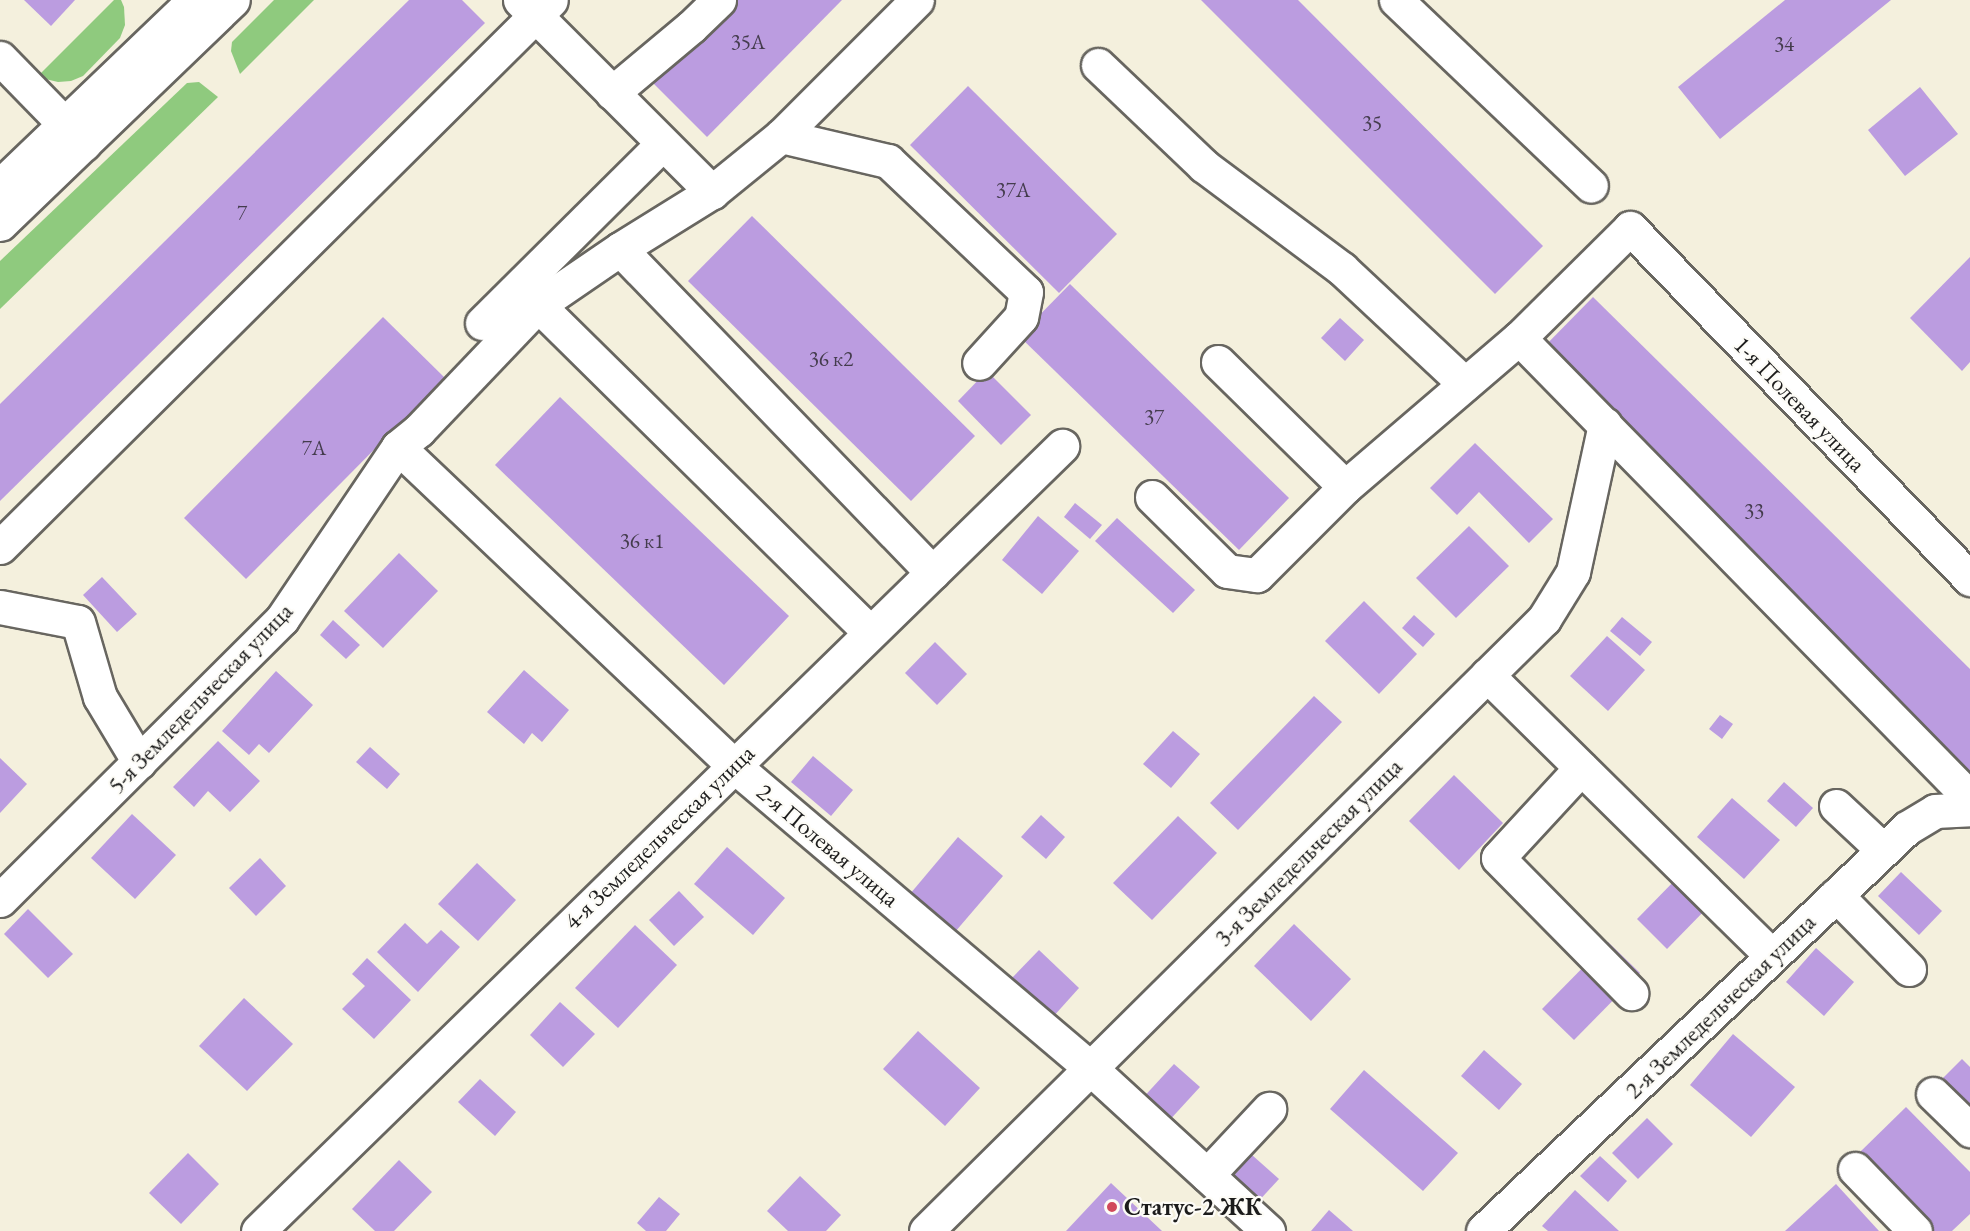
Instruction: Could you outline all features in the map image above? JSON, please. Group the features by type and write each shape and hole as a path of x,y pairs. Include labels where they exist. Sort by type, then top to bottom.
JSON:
{"street":[{"path":"0,224 74,135 194,0"},
{"path":"0,186 74,135 233,0"},
{"path":"612,93 691,27 719,0"},
{"name":"5-я Земледельческая улица","path":"0,900 282,619 398,447 419,430 538,305 620,249 712,192 781,136 916,0"},
{"path":"1396,0 1591,186"},
{"path":"0,547 535,5 612,93 712,192"},
{"path":"0,58 74,135"},
{"path":"1098,65 1204,166 1342,269 1465,384"},
{"path":"781,136 888,161 1026,292 1021,317 979,363"},
{"path":"482,323 662,144"},
{"name":"1-я Полевая улица","path":"1519,338 1630,228 1970,579"},
{"path":"620,249 933,573"},
{"path":"538,305 870,632"},
{"path":"1152,498 1227,571 1257,575 1345,487 1519,338 1970,798"},
{"path":"1218,362 1345,487"},
{"name":"3-я Земледельческая улица","path":"926,1231 1089,1067 1544,619 1573,572 1605,424"},
{"name":"4-я Земледельческая улица","path":"258,1231 1062,446"},
{"name":"2-я Полевая улица","path":"398,447 733,765 1089,1067 1268,1231"},
{"path":"0,607 78,622 100,697 139,762"},
{"path":"1487,675 1772,956"},
{"path":"1581,768 1498,858 1631,993"},
{"path":"1836,806 1883,850"},
{"name":"2-я Земледельческая улица","path":"1483,1231 1907,828 1935,811 1970,809"},
{"path":"1836,895 1909,969"},
{"path":"1933,1094 1970,1130"},
{"path":"1207,1175 1269,1109"},
{"path":"1855,1169 1915,1231"}],"green space":[{"path":"114,0 121,0 124,7 125,25 120,38 83,76 71,81 58,82 37,77"},
{"path":"274,0 314,0 240,74 231,51 232,42"},
{"path":"199,82 218,97 0,309 0,261 187,83"}],"building":[{"path":"24,0 75,0 51,26"},
{"path":"409,0 462,0 485,23 0,501 0,404"},
{"path":"736,0 842,0 707,137 653,83"},
{"path":"1201,0 1298,0 1543,246 1495,294"},
{"path":"1785,0 1891,0 1720,139 1678,87"},
{"path":"968,86 1117,234 1059,293 910,145"},
{"path":"1920,87 1958,134 1905,176 1868,130"},
{"path":"752,216 975,436 911,501 688,281"},
{"path":"1970,257 1970,362 1962,371 1910,318"},
{"path":"1070,284 1289,498 1239,550 1019,336"},
{"path":"1593,297 1970,669 1970,778 1538,353"},
{"path":"383,317 445,378 246,579 184,518"},
{"path":"1340,318 1364,340 1345,361 1321,338"},
{"path":"987,371 1031,415 1001,445 958,401"},
{"path":"560,397 789,616 724,685 495,465"},
{"path":"1475,443 1553,519 1529,543 1479,492 1457,515 1430,488"},
{"path":"1075,503 1102,525 1090,539 1064,517"},
{"path":"1038,516 1079,551 1042,594 1002,560"},
{"path":"1117,518 1195,590 1173,613 1095,541"},
{"path":"1469,526 1509,566 1456,618 1416,578"},
{"path":"399,553 438,591 383,648 344,611"},
{"path":"102,577 137,614 117,632 83,595"},
{"path":"1364,601 1417,654 1379,694 1325,641"},
{"path":"1414,615 1435,634 1423,647 1402,628"},
{"path":"1622,617 1652,642 1640,656 1610,631"},
{"path":"333,620 360,645 346,659 320,635"},
{"path":"1607,636 1645,670 1608,711 1570,676"},
{"path":"935,642 967,674 937,705 905,673"},
{"path":"524,670 569,710 542,742 532,733 524,744 487,712"},
{"path":"276,671 313,705 269,753 259,744 249,755 222,731"},
{"path":"1314,696 1342,722 1238,830 1210,803"},
{"path":"1720,715 1733,724 1722,739 1709,729"},
{"path":"1173,731 1200,754 1171,788 1143,764"},
{"path":"218,741 260,781 230,812 208,791 194,807 173,787"},
{"path":"370,747 400,774 387,789 356,762"},
{"path":"813,756 853,790 831,816 791,782"},
{"path":"0,758 27,784 0,813"},
{"path":"1454,775 1503,823 1459,870 1409,821"},
{"path":"1784,782 1813,808 1796,827 1767,801"},
{"path":"1732,798 1780,840 1744,879 1697,837"},
{"path":"132,814 176,855 135,899 91,858"},
{"path":"1041,815 1065,837 1046,859 1021,837"},
{"path":"1178,816 1217,853 1152,920 1113,883"},
{"path":"958,837 1003,876 955,932 910,894"},
{"path":"727,847 785,898 753,935 694,884"},
{"path":"260,858 286,886 256,916 229,888"},
{"path":"477,863 516,900 478,941 438,904"},
{"path":"1901,872 1942,911 1919,935 1878,896"},
{"path":"1681,874 1711,904 1667,949 1637,919"},
{"path":"679,891 704,917 674,946 649,920"},
{"path":"28,909 73,954 48,978 4,934"},
{"path":"405,923 427,944 441,930 460,947 418,992 377,952"},
{"path":"1294,924 1351,979 1311,1021 1254,966"},
{"path":"635,925 677,965 618,1028 575,988"},
{"path":"1608,942 1640,973 1574,1040 1542,1009"},
{"path":"1816,948 1854,982 1824,1016 1786,982"},
{"path":"1039,950 1079,988 1052,1018 1011,979"},
{"path":"367,958 411,1000 374,1039 342,1009 365,986 352,974"},
{"path":"244,998 293,1044 247,1091 199,1046"},
{"path":"560,1002 595,1034 563,1067 530,1035"},
{"path":"918,1031 980,1088 945,1126 883,1069"},
{"path":"1733,1034 1795,1087 1751,1137 1690,1085"},
{"path":"1484,1050 1522,1084 1499,1110 1461,1076"},
{"path":"1962,1059 1970,1067 1970,1110 1940,1081"},
{"path":"1174,1064 1200,1087 1166,1124 1140,1101"},
{"path":"1364,1070 1458,1153 1423,1191 1330,1109"},
{"path":"480,1079 516,1112 495,1136 458,1102"},
{"path":"1906,1107 1970,1172 1970,1214 1952,1231 1933,1231 1858,1154"},
{"path":"1647,1118 1673,1144 1638,1179 1612,1153"},
{"path":"188,1153 219,1184 181,1224 149,1193"},
{"path":"1252,1155 1279,1179 1256,1204 1230,1180"},
{"path":"1600,1156 1627,1181 1608,1202 1580,1176"},
{"path":"399,1160 432,1192 394,1231 375,1231 352,1209"},
{"path":"800,1176 841,1215 826,1231 788,1231 767,1211"},
{"name":"Статус-2 ЖК","path":"1111,1183 1162,1231 1066,1231"},
{"path":"1836,1184 1879,1231 1785,1231"},
{"path":"1575,1190 1619,1231 1548,1231 1542,1226"},
{"path":"659,1197 680,1214 666,1231 646,1231 637,1223"},
{"path":"1329,1210 1353,1231 1311,1231"}],"place":[{"name":"Статус-2 ЖК","path":"1112,1207"}]}
